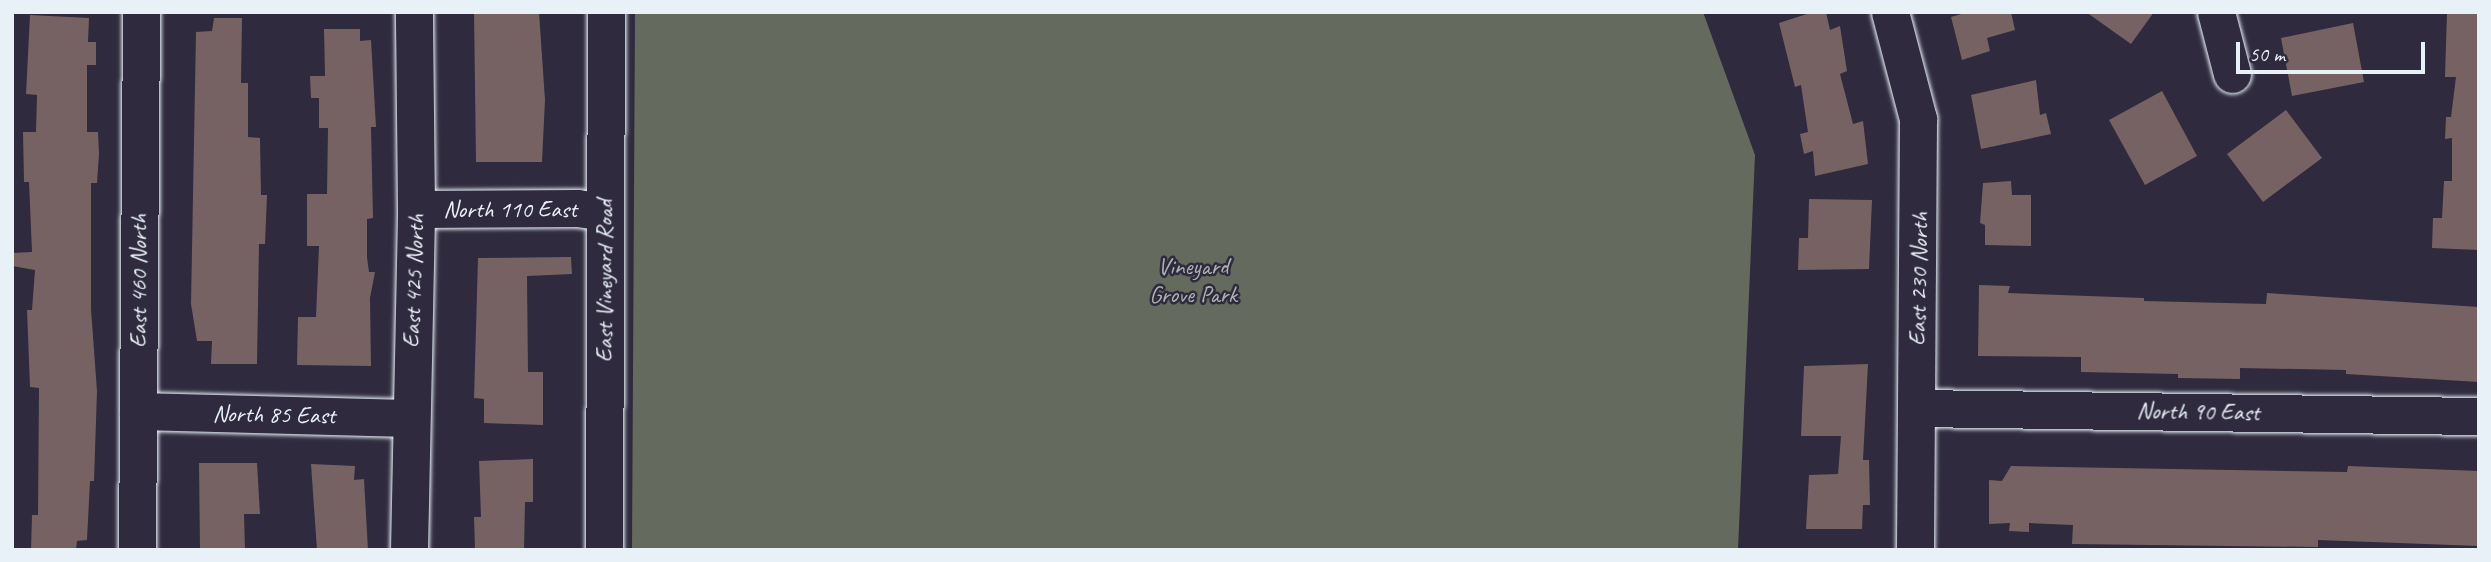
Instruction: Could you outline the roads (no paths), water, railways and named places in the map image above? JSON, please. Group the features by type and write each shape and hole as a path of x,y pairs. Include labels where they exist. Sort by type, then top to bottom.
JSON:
{"street":[{"name":"East 460 North","path":"137,550 141,12"},
{"name":"East 425 North","path":"409,550 409,418 416,209 414,12"},
{"name":"East Vineyard Road","path":"604,550 606,12"},
{"name":"East 230 North","path":"1890,12 1919,119 1915,550"},
{"path":"2216,12 2232,74"},
{"name":"North 110 East","path":"416,209 577,208 604,212"},
{"name":"North 90 East","path":"1917,408 2479,416"},
{"name":"North 85 East","path":"138,411 409,418"}],"park label":[{"name":"Vineyard Grove Park","path":"1193,281"}]}
